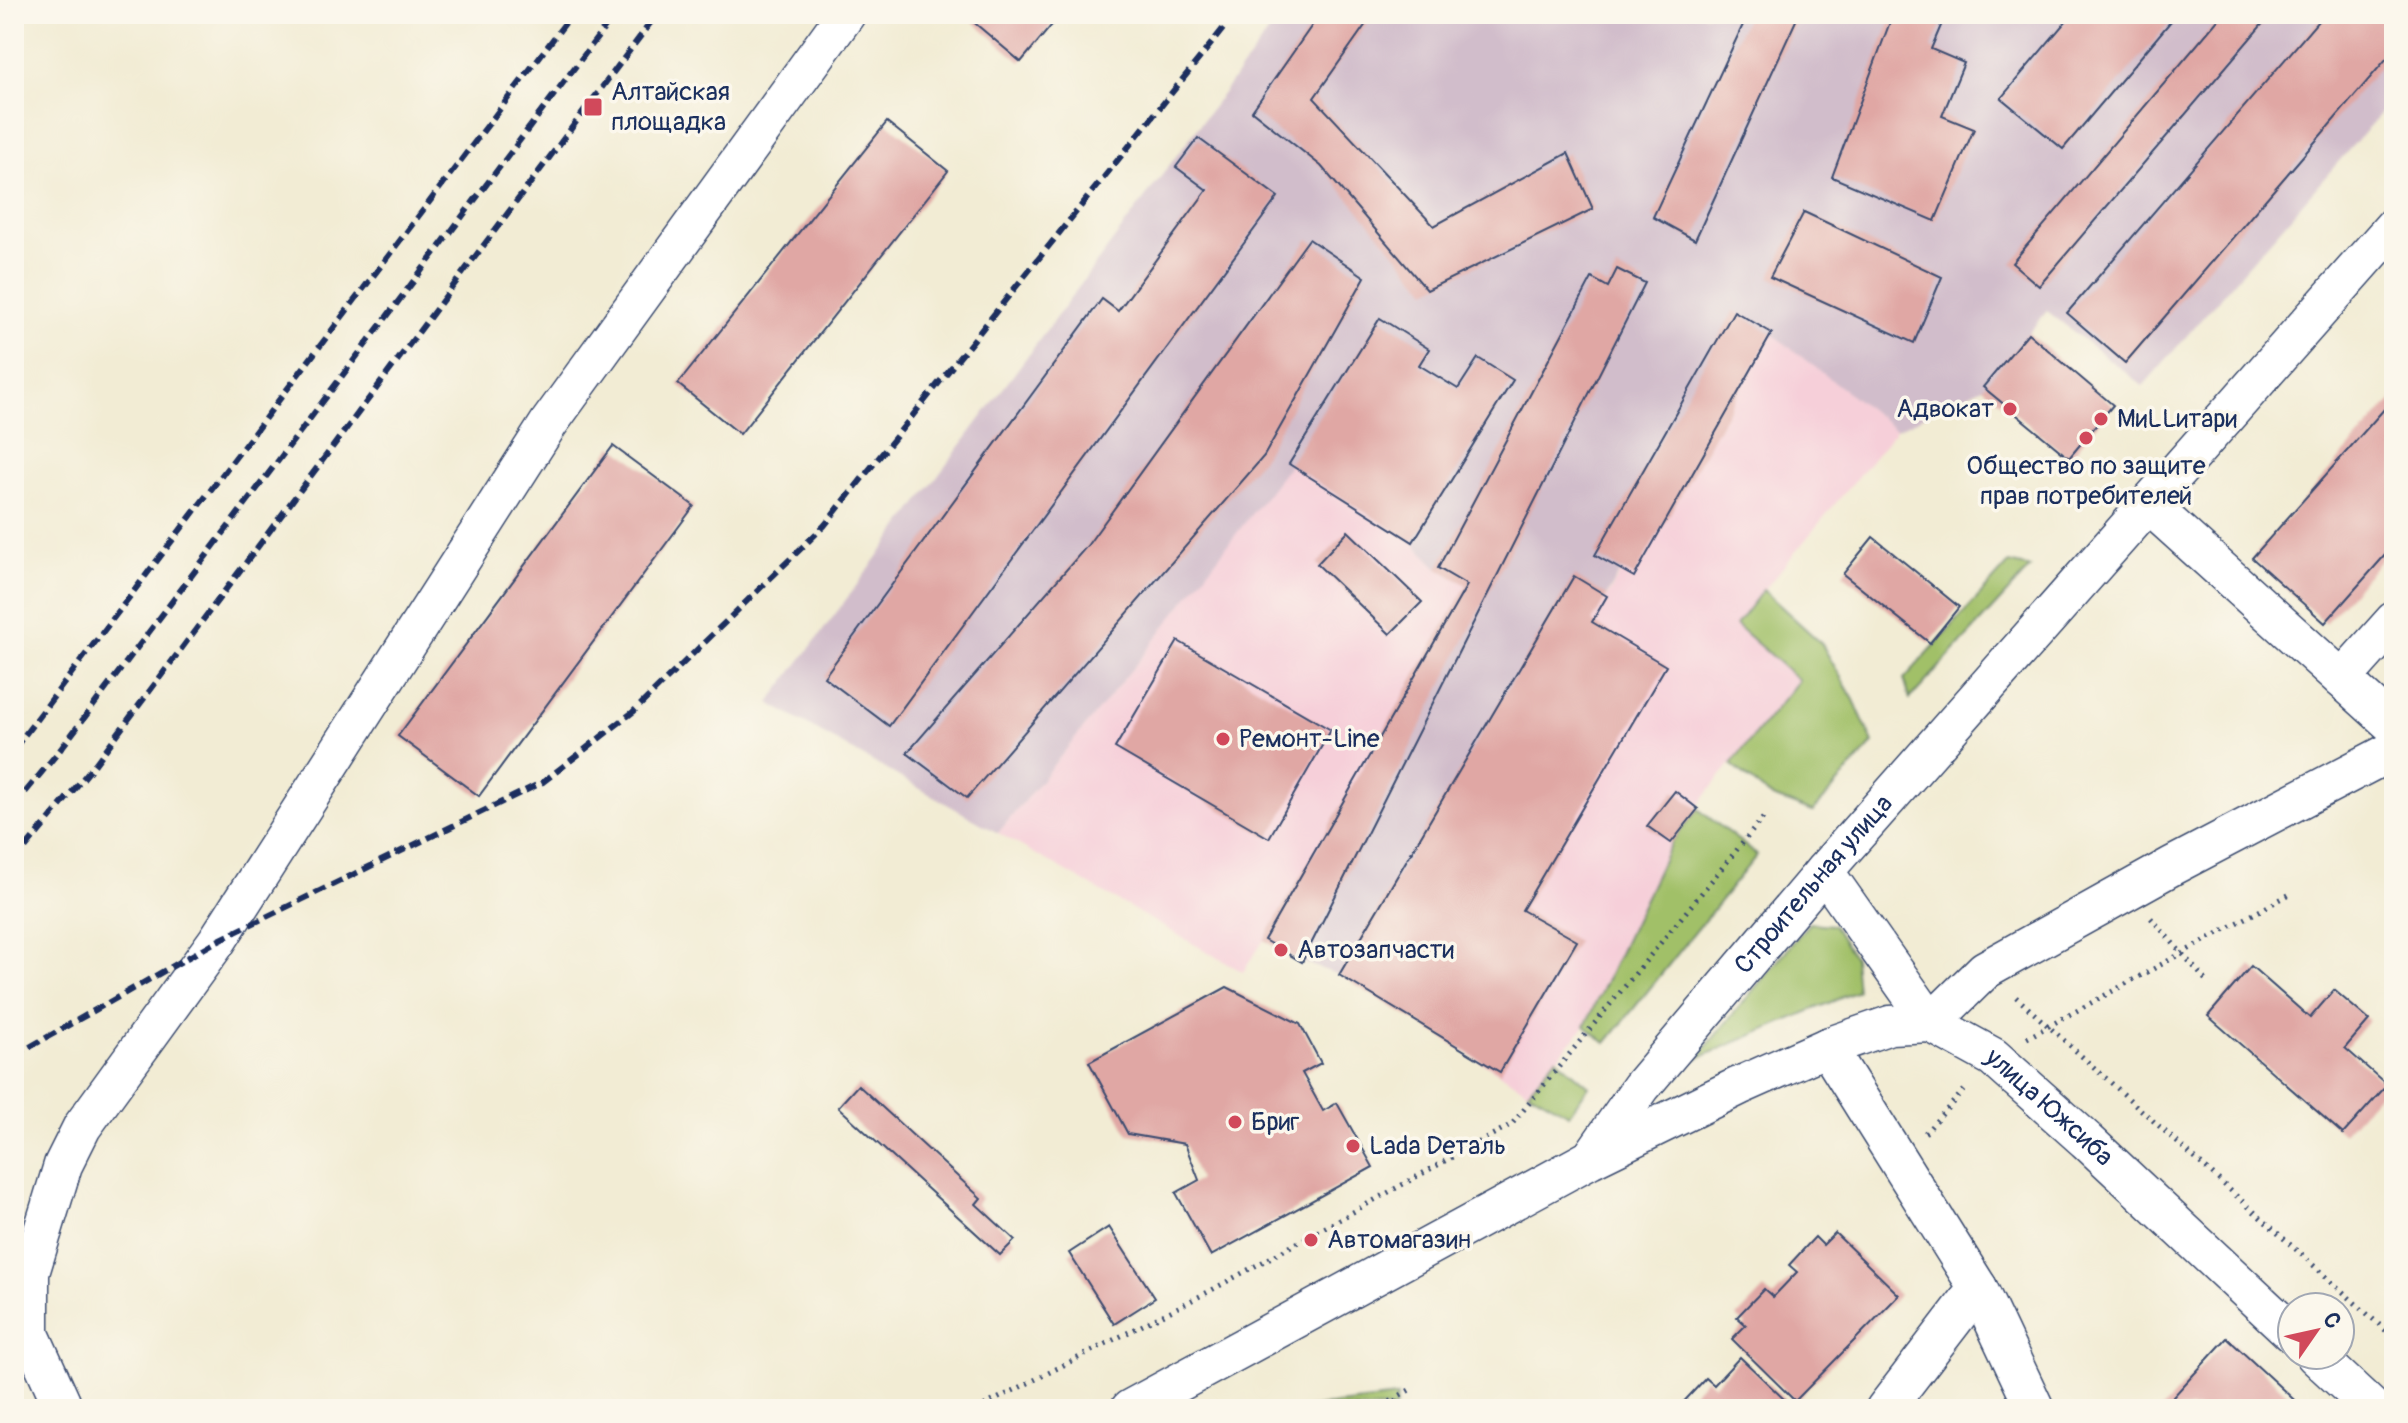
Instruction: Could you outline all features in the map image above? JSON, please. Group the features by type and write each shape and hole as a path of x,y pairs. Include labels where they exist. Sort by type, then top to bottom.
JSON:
{"street":[{"path":"64,1409 30,1334 30,1273 63,1165 82,1127 217,941 549,423 846,14"},
{"name":"Строительная улица","path":"1131,1409 1590,1159 1641,1087 1824,871 2394,226"},
{"path":"2148,504 2394,726"},
{"path":"2342,679 2394,621"},
{"path":"1590,1159 1827,1047 1890,1025 1931,1023 1985,970 2127,890 2394,750"},
{"name":"улица Южсиба","path":"1824,871 1931,1023 1993,1057 2276,1318"},
{"path":"1827,1047 1978,1288 2035,1409"},
{"path":"1885,1409 1978,1288"},
{"path":"2332,1371 2373,1409"}],"path":[{"path":"977,1409 1210,1291 1512,1124 1763,818"},
{"path":"2127,890 2209,984"},
{"path":"1898,1163 1993,1057 2290,894"},
{"path":"1985,970 2050,1025 2394,1338"},
{"path":"1376,1409 1413,1388"},
{"path":"1395,1409 1397,1397"}],"shaded area":[{"path":"1282,14 2394,14 2394,98 2143,386 2047,311 1983,387 1896,430 1771,333 1634,577 1621,571 1373,995 1339,975 1302,962 1264,940 1467,585 1438,568 1413,542 1289,465 1144,654 998,833 769,703"},
{"path":"1772,333 1896,430 1736,624 1800,680 1715,783 1671,843 1585,1026 1528,1091 1446,1040 1489,966 1415,922 1622,571 1634,577"},
{"path":"1289,464 1413,542 1438,568 1467,585 1243,972 998,833 1144,654"}],"green space":[{"path":"2009,563 2030,568 1910,699 1904,679"},
{"path":"1763,590 1821,643 1854,700 1873,743 1813,812 1770,796 1731,764 1799,680 1736,625"},
{"path":"1698,809 1757,855 1606,1043 1585,1026 1671,843"},
{"path":"1809,923 1833,925 1854,958 1857,991 1696,1059"},
{"path":"1556,1058 1589,1086 1569,1114 1528,1091"},
{"path":"1397,1397 1395,1409 1305,1409 1306,1408"}],"building":[{"path":"964,14 1061,14 1021,62"},
{"path":"1320,14 1373,14 1314,98 1434,226 1568,153 1593,209 1427,290 1321,166 1252,111"},
{"path":"1748,14 1799,14 1695,240 1653,217"},
{"path":"1893,14 1946,14 1931,49 1964,63 1942,116 1974,129 1935,221 1832,177"},
{"path":"2072,14 2177,14 2063,149 2001,98"},
{"path":"2223,14 2271,14 2039,286 2012,263"},
{"path":"2324,14 2394,14 2394,50 2125,363 2067,313"},
{"path":"887,122 948,171 740,434 678,384"},
{"path":"1198,138 1278,197 889,726 824,677 1102,299 1118,311 1207,190 1176,167"},
{"path":"1804,212 1942,277 1914,343 1770,277"},
{"path":"1309,239 1365,277 1264,456 967,798 907,753 1087,546"},
{"path":"1617,269 1645,283 1302,962 1264,940 1467,585 1438,568 1592,278 1608,287"},
{"path":"1734,311 1772,333 1634,577 1595,555"},
{"path":"1380,318 1429,349 1419,365 1458,389 1478,358 1513,380 1413,542 1289,464"},
{"path":"2028,333 2113,405 2069,458 1983,387"},
{"path":"2394,398 2394,545 2325,623 2252,558"},
{"path":"613,446 694,506 479,796 398,736"},
{"path":"1348,531 1422,602 1390,634 1317,564"},
{"path":"1873,537 1959,607 1930,643 1843,574"},
{"path":"1574,576 1607,596 1592,622 1666,666 1522,910 1577,941 1500,1072 1339,975"},
{"name":"Ремонт-Line","path":"1178,641 1331,730 1269,838 1115,748"},
{"path":"1675,791 1698,809 1671,843 1647,826"},
{"path":"2251,966 2310,1018 2334,990 2369,1020 2345,1048 2387,1085 2343,1134 2208,1016"},
{"name":"Бриг","path":"1227,987 1300,1024 1321,1063 1302,1073 1323,1111 1337,1103 1373,1167 1211,1256 1176,1193 1199,1180 1185,1144 1128,1134 1089,1062"},
{"path":"858,1085 981,1198 976,1204 1015,1240 1000,1255 838,1107"},
{"path":"1109,1227 1155,1298 1114,1324 1069,1253"},
{"path":"1835,1233 1899,1295 1795,1401 1732,1339 1746,1325 1737,1317 1764,1289 1773,1297 1797,1272 1789,1265 1815,1237 1823,1245"},
{"path":"2227,1338 2304,1409 2162,1409"},
{"path":"1740,1357 1787,1402 1780,1409 1677,1409 1706,1378 1714,1385"}],"railway":[{"path":"14,749 572,14"},
{"path":"14,806 60,750 615,14"},
{"path":"14,862 95,764 657,14"},
{"path":"14,1056 217,941 543,782 633,712 824,526 1235,14"}],"place":[{"name":"Алтайская площадка","path":"593,107"},
{"name":"Адвокат","path":"2010,409"},
{"name":"МиLLитари","path":"2101,419"},
{"name":"Общество по защите прав потребителей","path":"2086,438"},
{"name":"Ремонт-Line","path":"1223,739"},
{"name":"Автозапчасти","path":"1281,950"},
{"name":"Бриг","path":"1235,1122"},
{"name":"Lada Dеталь","path":"1353,1146"},
{"name":"Автомагазин","path":"1311,1240"}]}
